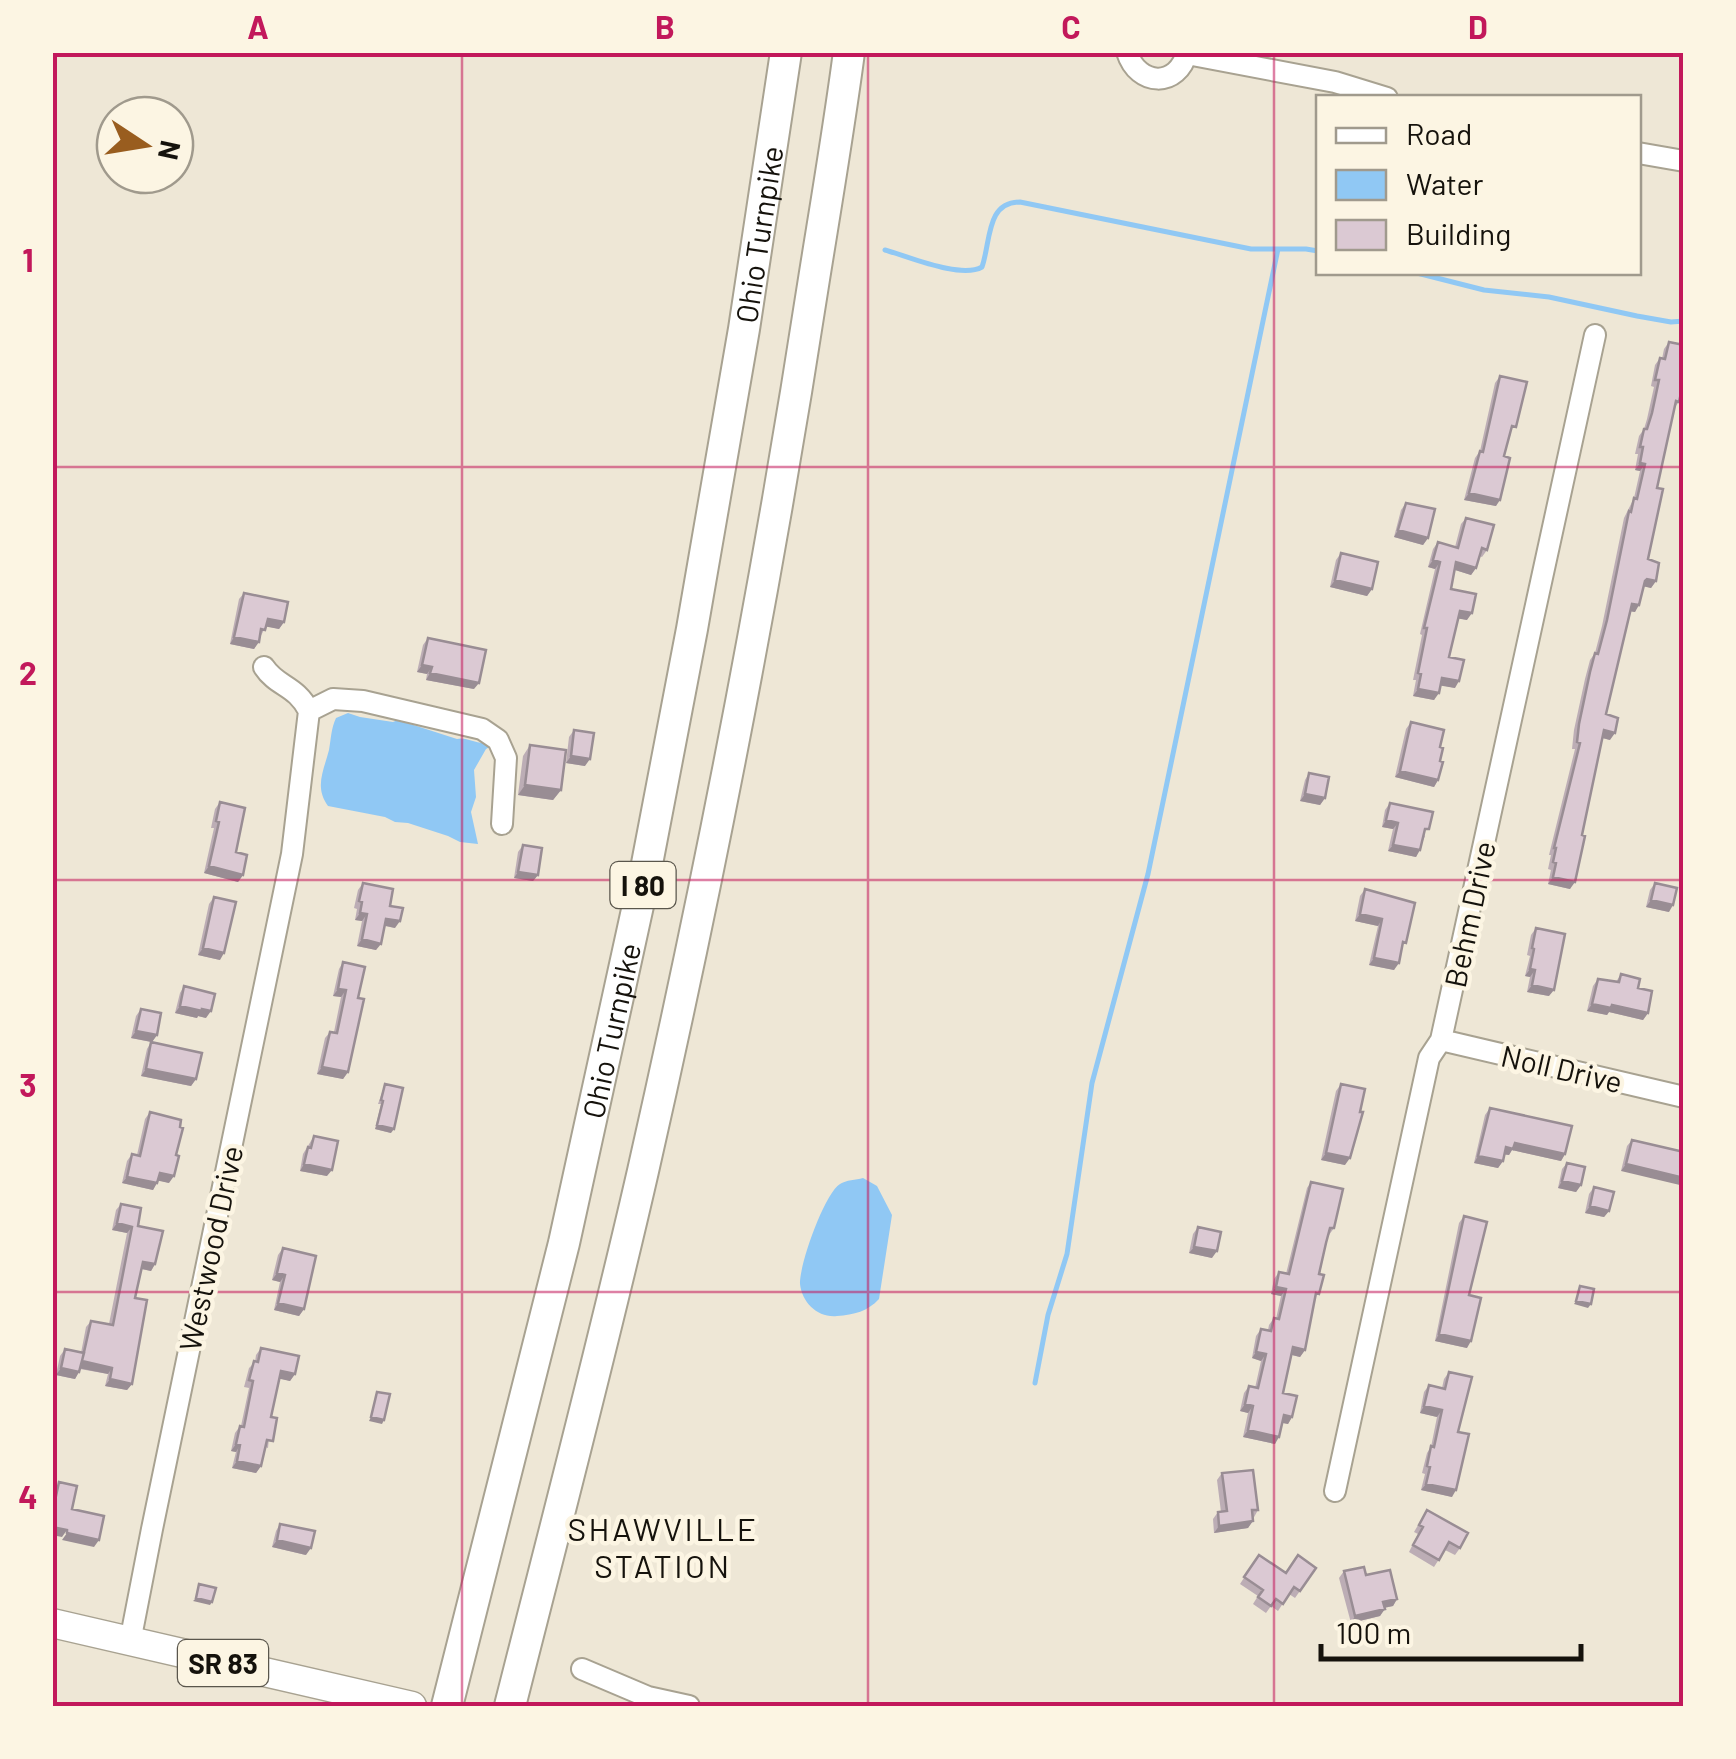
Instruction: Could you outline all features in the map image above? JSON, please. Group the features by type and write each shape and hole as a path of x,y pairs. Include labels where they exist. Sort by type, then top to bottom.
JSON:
{"highway":[{"name":"Ohio Turnpike","path":"447,1706 564,1243 646,870 744,329 786,52"},
{"name":"Ohio Turnpike","path":"510,1706 643,1171 700,907 761,602 849,52"}],"main road":[{"name":"SR 83","path":"52,1623 403,1704"}],"street":[{"path":"1127,52 1134,68 1148,78 1165,78 1180,69 1187,53 1334,82 1377,95"},
{"path":"1641,154 1684,161"},
{"name":"Behm Drive","path":"1336,1491 1429,1058 1441,1040 1596,335"},
{"path":"264,667 270,677 293,689 310,711 333,699 363,701 482,729 498,740 506,758 502,824"},
{"name":"Westwood Drive","path":"130,1642 292,854 310,711"},
{"name":"Noll Drive","path":"1441,1040 1684,1097"},
{"path":"582,1669 648,1697 688,1706"}],"water":[{"path":"348,713 398,720 457,739 493,745 486,749 474,770 476,797 471,812 478,844 460,842 385,817 328,806 321,785 323,771 336,718"},
{"path":"863,1178 877,1186 892,1215 879,1299 855,1313 823,1315 812,1308 801,1291 804,1262 820,1215 834,1190 842,1183"}],"building":[{"path":"1669,342 1684,345 1684,379 1657,488 1663,489 1648,559 1659,563 1656,581 1647,579 1639,605 1632,604 1606,714 1618,718 1615,733 1604,730 1575,882 1553,877 1554,848 1580,743 1579,724 1590,672 1607,620 1629,511 1634,498 1637,499 1645,464 1640,463 1640,447 1652,413 1660,358 1665,359"},
{"path":"1500,376 1527,382 1504,456 1510,458 1500,500 1469,493 1480,451 1483,452"},
{"path":"1406,503 1435,509 1428,538 1398,530"},
{"path":"1466,518 1494,525 1487,550 1482,548 1476,568 1456,562 1451,589 1476,594 1472,613 1460,611 1449,657 1464,660 1459,681 1442,678 1439,693 1418,689 1424,628 1440,562 1433,560 1438,542 1458,548"},
{"path":"1341,553 1378,562 1372,589 1335,580"},
{"path":"244,593 288,602 284,622 268,619 259,642 234,637"},
{"path":"428,638 486,650 479,683 430,673 432,667 422,665"},
{"path":"1411,722 1444,730 1438,780 1400,771"},
{"path":"574,730 594,733 590,759 571,756"},
{"path":"530,745 566,750 561,790 525,785"},
{"path":"1309,773 1329,777 1325,798 1305,794"},
{"path":"220,802 245,808 236,852 247,855 243,875 209,866"},
{"path":"1390,803 1433,812 1420,850 1393,845 1398,823 1386,820"},
{"path":"523,845 542,848 538,875 518,872"},
{"path":"363,883 393,889 390,906 403,908 400,921 386,919 381,944 362,939 367,914 360,913"},
{"path":"1655,883 1677,888 1673,905 1651,900"},
{"path":"1365,889 1415,903 1399,963 1374,958 1382,919 1360,914"},
{"path":"214,897 236,902 224,953 203,948"},
{"path":"1536,928 1565,934 1554,990 1532,985 1535,970 1530,969"},
{"path":"343,962 365,967 358,998 364,999 348,1072 322,1067 330,1032 337,1033 346,990 338,989"},
{"path":"1621,974 1640,979 1638,988 1652,991 1648,1013 1592,1004 1598,979 1619,982"},
{"path":"184,986 215,994 211,1011 180,1006"},
{"path":"141,1009 161,1013 157,1035 136,1031"},
{"path":"151,1042 202,1053 196,1079 146,1069"},
{"path":"385,1084 403,1088 394,1129 377,1125"},
{"path":"1341,1084 1365,1089 1350,1158 1326,1153"},
{"path":"1490,1108 1572,1126 1565,1154 1515,1143 1513,1149 1506,1147 1503,1161 1478,1156"},
{"path":"150,1112 181,1120 183,1128 174,1176 160,1173 157,1183 127,1177 132,1154 140,1156"},
{"path":"314,1136 338,1141 332,1170 304,1164"},
{"path":"1632,1140 1684,1152 1684,1178 1626,1164"},
{"path":"1567,1163 1585,1167 1581,1185 1562,1181"},
{"path":"1311,1182 1343,1189 1334,1228 1330,1228 1326,1243 1319,1274 1324,1275 1319,1294 1316,1293 1305,1350 1293,1347 1283,1393 1297,1396 1292,1417 1284,1415 1279,1437 1248,1430 1253,1406 1245,1404 1249,1386 1258,1388 1266,1354 1256,1352 1261,1329 1271,1331 1274,1318 1279,1319 1286,1289 1276,1287 1279,1272 1289,1274"},
{"path":"1594,1187 1614,1192 1609,1211 1590,1206"},
{"path":"121,1204 141,1208 138,1226 163,1231 155,1264 143,1262 135,1298 147,1300 132,1384 110,1379 112,1368 82,1361 91,1321 113,1325 132,1227 117,1223"},
{"path":"1464,1216 1487,1222 1469,1295 1481,1298 1471,1341 1439,1334"},
{"path":"1198,1227 1221,1232 1217,1251 1194,1247"},
{"path":"283,1248 316,1256 304,1309 278,1303 285,1275 277,1273"},
{"path":"1580,1286 1594,1289 1591,1304 1576,1301"},
{"path":"261,1348 299,1356 295,1374 281,1371 271,1417 277,1418 273,1441 267,1440 261,1466 237,1461 240,1445 236,1444 240,1426 244,1427 253,1381 249,1380"},
{"path":"65,1349 84,1353 79,1372 61,1368"},
{"path":"1449,1372 1472,1377 1458,1432 1469,1434 1456,1490 1426,1484 1431,1446 1434,1447 1442,1410 1424,1406 1429,1385 1445,1389"},
{"path":"377,1392 390,1394 384,1420 371,1417"},
{"path":"1253,1470 1258,1510 1252,1510 1253,1521 1219,1526 1218,1512 1227,1511 1222,1473"},
{"path":"59,1482 77,1486 72,1509 104,1516 99,1540 52,1527 52,1495 56,1496"},
{"path":"1427,1510 1468,1533 1460,1548 1449,1542 1439,1560 1413,1545"},
{"path":"280,1524 315,1531 311,1548 277,1540"},
{"path":"1259,1555 1286,1573 1298,1555 1316,1568 1300,1591 1294,1587 1283,1604 1276,1599 1271,1606 1258,1597 1263,1590 1244,1577"},
{"path":"1364,1567 1366,1575 1390,1570 1397,1599 1383,1602 1385,1609 1355,1616 1344,1571"},
{"path":"199,1584 216,1588 212,1602 196,1598"}],"waterway":[{"path":"885,250 949,269 982,267 995,216 1001,208 1020,202 1251,249 1316,251"},
{"path":"1035,1383 1048,1315 1067,1254 1092,1083 1148,874 1278,249"},
{"path":"1425,275 1484,290 1549,297 1637,316 1684,321"}],"district":[{"name":"SHAWVILLE STATION","path":"663,1546"}]}
